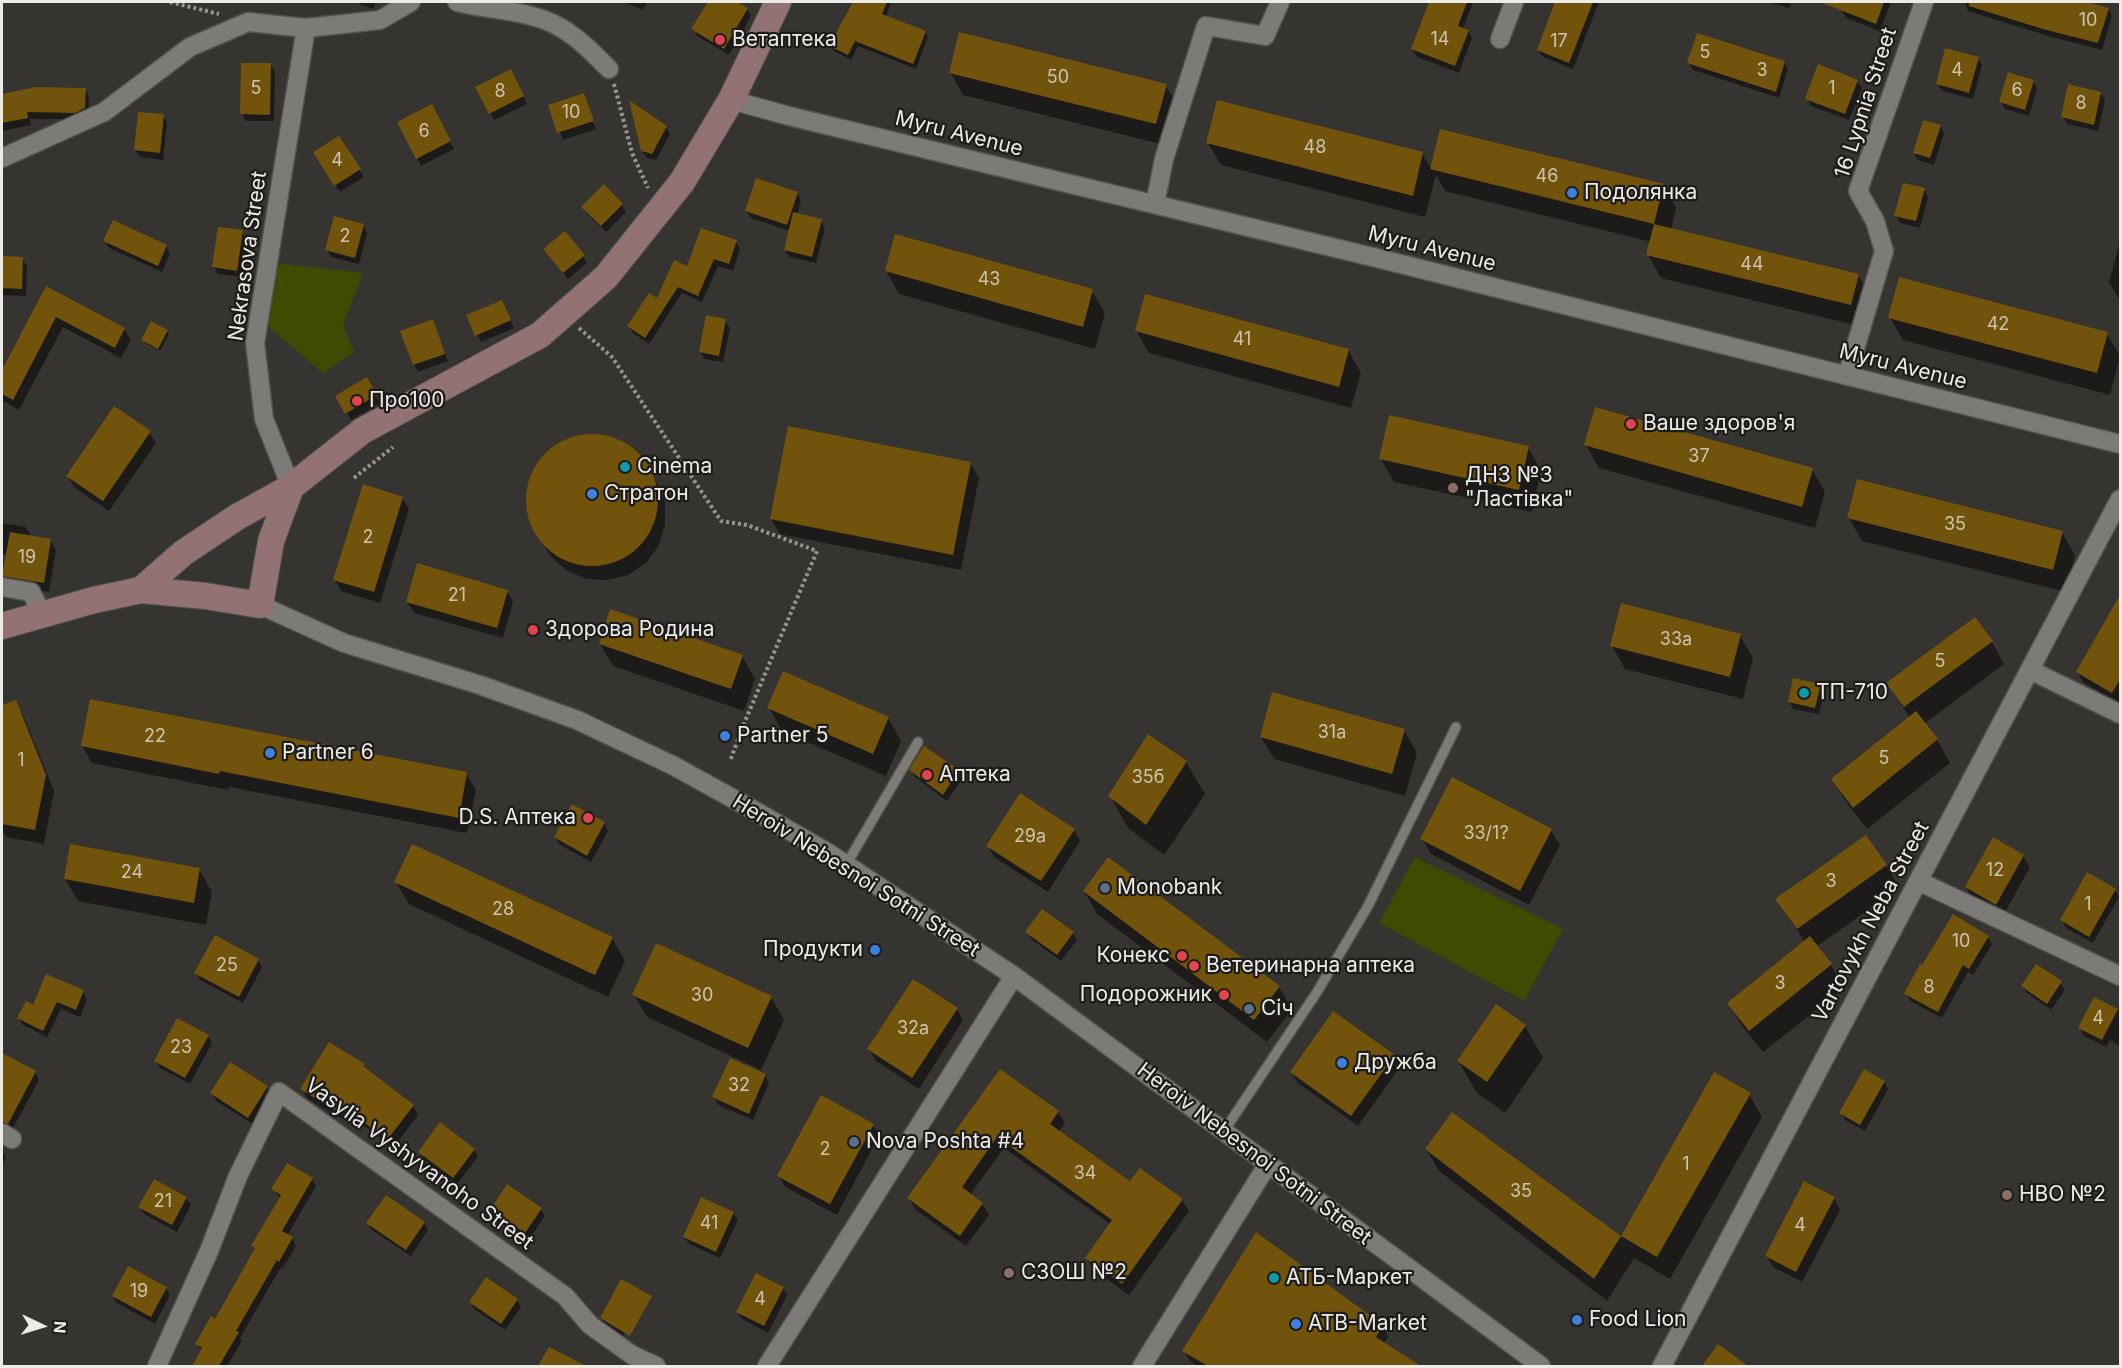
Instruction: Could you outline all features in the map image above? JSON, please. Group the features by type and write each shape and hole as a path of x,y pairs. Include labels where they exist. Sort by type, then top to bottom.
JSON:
{"main road":[{"path":"141,590 183,552 237,517 291,487 362,431 540,335 606,277 682,182 731,100 778,2"},
{"path":"260,605 271,541 291,487"},
{"name":"Heroiv Nebesnoi Sotni Street","path":"2,626 94,600 141,590 206,596 260,605"}],"street":[{"path":"2,158 104,112 190,47 248,22 306,28 380,20 411,2"},
{"path":"457,2 526,15 553,24 585,44 609,69"},
{"path":"1155,204 1164,159 1206,26 1265,36 1280,2"},
{"path":"1500,39 1514,2"},
{"name":"16 Lypnia Street","path":"1847,376 1884,251 1875,220 1858,191 1924,2"},
{"name":"Nekrasova Street","path":"291,487 264,419 255,343 306,28"},
{"name":"Myru Avenue","path":"731,100 2121,444"},
{"name":"Vartovykh Neba Street","path":"1662,1366 2121,499"},
{"path":"2,587 31,592 42,614"},
{"name":"Heroiv Nebesnoi Sotni Street","path":"260,605 344,643 480,685 577,720 674,766 741,802 846,865 1014,976 1541,1366"},
{"path":"2030,670 2121,714"},
{"path":"1918,881 2121,976"},
{"path":"768,1366 1014,976"},
{"name":"Vasylia Vyshyvanoho Street","path":"157,1366 209,1251 238,1176 279,1092 565,1296 590,1325 632,1355 656,1366"},
{"path":"1142,1366 1268,1164"}],"lane":[{"path":"1224,1131 1317,992 1368,906 1456,727"},
{"path":"846,865 918,742"}],"path":[{"path":"170,2 248,22"},
{"path":"609,69 632,153 651,194"},
{"path":"578,328 612,357 721,521 747,525 817,551 730,761"},
{"path":"354,478 393,447"}],"green space":[{"path":"275,263 363,273 343,325 354,352 323,373 264,323"},
{"path":"1415,857 1563,929 1524,1001 1379,923"}],"building":[{"path":"708,2 737,2 748,8 724,49 691,29"},
{"path":"853,2 887,2 882,14 926,31 913,64 855,41 848,55 829,46"},
{"path":"1429,2 1467,2 1458,26 1469,30 1455,66 1411,49"},
{"path":"1555,2 1593,2 1569,63 1537,50"},
{"path":"1820,2 1884,2 1876,24"},
{"path":"1969,2 2087,2 2109,8 2098,43 1969,6"},
{"path":"959,32 1167,84 1156,124 949,73"},
{"path":"1697,33 1785,61 1776,92 1687,63"},
{"path":"1945,48 1979,57 1969,93 1936,84"},
{"path":"241,63 271,63 270,115 240,114"},
{"path":"1818,64 1858,80 1845,114 1805,99"},
{"path":"511,69 524,96 489,114 475,87"},
{"path":"2008,72 2034,80 2025,110 1999,102"},
{"path":"2068,84 2101,92 2094,125 2061,117"},
{"path":"36,87 86,88 85,108 75,113 27,112 28,118 2,123 2,94"},
{"path":"584,93 594,121 557,133 548,105"},
{"path":"629,100 667,126 652,154 641,151"},
{"path":"1217,100 1423,152 1413,196 1206,143"},
{"path":"432,104 451,141 416,159 397,122"},
{"path":"138,112 164,114 160,153 134,150"},
{"path":"1923,120 1941,125 1930,158 1913,153"},
{"path":"1440,129 1664,184 1654,224 1430,169"},
{"path":"339,136 361,169 334,186 313,152"},
{"path":"756,178 798,192 787,225 745,211"},
{"path":"1903,183 1925,188 1916,221 1894,216"},
{"path":"604,184 623,204 601,226 581,207"},
{"path":"793,212 822,219 812,257 784,250"},
{"path":"334,216 364,224 355,258 325,250"},
{"path":"113,220 167,245 158,266 103,241"},
{"path":"1654,224 1859,274 1851,305 1646,255"},
{"path":"218,227 243,230 237,271 212,267"},
{"path":"701,228 737,240 729,264 714,259 698,296 678,287 645,338 627,326 649,293 657,298 674,260 687,266"},
{"path":"565,231 585,255 563,273 543,249"},
{"path":"895,234 1093,289 1083,327 885,271"},
{"path":"2,256 23,257 22,289 2,288"},
{"path":"1899,277 2108,332 2097,373 1888,318"},
{"path":"46,286 125,328 115,348 56,317 13,400 2,394 2,370"},
{"path":"1145,294 1349,349 1339,387 1135,331"},
{"path":"502,300 511,320 475,336 466,315"},
{"path":"706,315 726,319 719,356 699,352"},
{"path":"433,319 445,354 413,365 400,331"},
{"path":"151,321 168,330 158,349 141,340"},
{"path":"367,377 377,395 345,414 335,396"},
{"path":"114,406 151,431 103,501 66,476"},
{"path":"1595,407 1813,468 1802,507 1584,445"},
{"path":"1389,415 1529,446 1519,490 1379,459"},
{"path":"788,426 971,462 953,555 770,519"},
{"name":"Стратон","path":"592,434 617,439 638,454 653,475 658,500 653,525 638,546 617,561 592,566 567,561 546,546 531,525 526,500 531,475 546,454 567,439"},
{"path":"1857,479 2063,531 2053,570 1847,518"},
{"path":"363,484 403,497 374,592 333,580"},
{"path":"10,532 51,539 44,583 2,576"},
{"path":"417,563 508,590 497,628 406,602"},
{"path":"2121,593 2121,678 2112,693 2076,672"},
{"path":"1621,603 1741,634 1730,677 1610,646"},
{"path":"610,609 743,655 731,689 599,644"},
{"path":"1975,617 1993,641 1904,707 1886,683"},
{"path":"783,671 889,717 873,754 767,708"},
{"name":"ТП-710","path":"1793,678 1821,684 1815,708 1788,702"},
{"path":"1272,692 1405,729 1392,774 1260,737"},
{"path":"90,699 467,772 459,818 81,746"},
{"path":"16,700 46,775 35,830 2,824 2,705"},
{"path":"1916,711 1938,739 1853,808 1831,779"},
{"path":"1148,734 1187,761 1146,825 1108,796"},
{"path":"924,746 959,770 943,795 909,770"},
{"path":"1452,777 1552,829 1520,891 1420,839"},
{"path":"1020,793 1075,829 1041,881 986,846"},
{"path":"572,804 605,822 587,856 554,837"},
{"path":"1866,835 1887,865 1797,929 1775,899"},
{"path":"1993,837 2024,855 1996,905 1965,887"},
{"path":"70,844 200,868 194,903 64,879"},
{"path":"412,844 613,937 595,975 394,882"},
{"path":"1108,857 1280,986 1254,1020 1083,891"},
{"path":"2087,872 2116,889 2089,937 2060,920"},
{"path":"1042,909 1074,932 1057,955 1025,932"},
{"path":"1953,914 1989,936 1969,969 1963,965 1938,1012 1904,994 1920,964 1922,965"},
{"path":"215,935 259,959 239,997 194,973"},
{"path":"1810,936 1832,964 1749,1031 1727,1003"},
{"path":"656,943 772,996 748,1048 632,995"},
{"path":"2036,964 2062,981 2047,1004 2021,986"},
{"path":"46,974 84,990 76,1010 57,1002 43,1031 17,1018 26,1001 33,1005"},
{"path":"913,979 958,1008 912,1078 867,1049"},
{"path":"2094,997 2118,1009 2102,1040 2078,1028"},
{"path":"1496,1004 1526,1025 1487,1082 1457,1061"},
{"name":"Дружба","path":"1333,1011 1395,1055 1351,1116 1290,1072"},
{"path":"177,1018 209,1035 185,1078 154,1061"},
{"path":"329,1042 365,1064 363,1066 414,1105 387,1140 340,1104 336,1111 300,1089"},
{"path":"2,1053 36,1071 8,1124 2,1122"},
{"path":"730,1058 766,1074 749,1114 712,1097"},
{"path":"230,1062 268,1086 248,1118 210,1093"},
{"path":"1000,1069 1059,1111 1050,1124 1130,1181 1140,1168 1183,1199 1122,1284 1085,1258 1112,1220 997,1137 962,1187 983,1203 960,1236 907,1198"},
{"path":"1864,1069 1885,1081 1860,1125 1839,1113"},
{"path":"1714,1072 1751,1093 1657,1257 1621,1236"},
{"path":"821,1095 874,1124 830,1204 777,1176"},
{"path":"1452,1112 1621,1236 1594,1279 1425,1149"},
{"path":"440,1122 475,1149 453,1178 418,1152"},
{"path":"287,1163 313,1178 282,1231 293,1237 236,1331 239,1332 219,1366 192,1366 202,1348 195,1344 211,1316 215,1319 255,1248 251,1246 281,1195 271,1189"},
{"path":"154,1179 187,1197 172,1225 138,1207"},
{"path":"1804,1181 1835,1197 1796,1272 1765,1256"},
{"path":"507,1184 542,1208 525,1233 490,1210"},
{"path":"386,1195 425,1222 406,1250 366,1223"},
{"path":"701,1197 734,1212 716,1252 683,1237"},
{"name":"АТБ-Маркет","path":"1256,1232 1383,1325 1376,1337 1421,1366 1208,1366 1182,1351"},
{"path":"128,1266 167,1287 151,1317 112,1296"},
{"path":"756,1273 784,1287 764,1326 736,1312"},
{"path":"486,1277 518,1299 501,1324 469,1302"},
{"path":"621,1279 652,1296 630,1336 600,1318"},
{"path":"1718,1344 1748,1366 1702,1366"},
{"path":"549,1347 586,1366 538,1366"}],"place":[{"name":"Ветаптека","path":"720,40"},
{"name":"Подолянка","path":"1572,193"},
{"name":"Про100","path":"357,401"},
{"name":"Ваше здоров'я","path":"1631,424"},
{"name":"Cinema","path":"625,467"},
{"name":"ДНЗ №3 \"Ластівка\"","path":"1453,488"},
{"name":"Стратон","path":"592,494"},
{"name":"Здорова Родина","path":"533,630"},
{"name":"ТП-710","path":"1804,693"},
{"name":"Partner 5","path":"725,736"},
{"name":"Partner 6","path":"270,753"},
{"name":"Аптека","path":"927,775"},
{"name":"D.S. Аптека","path":"588,818"},
{"name":"Monobank","path":"1105,888"},
{"name":"Продукти","path":"875,950"},
{"name":"Конекс","path":"1182,956"},
{"name":"Ветеринарна аптека","path":"1194,966"},
{"name":"Подорожник","path":"1224,995"},
{"name":"Січ","path":"1249,1009"},
{"name":"Дружба","path":"1342,1063"},
{"name":"Nova Poshta #4","path":"854,1142"},
{"name":"НВО №2","path":"2007,1195"},
{"name":"СЗОШ №2","path":"1009,1273"},
{"name":"АТБ-Маркет","path":"1274,1278"},
{"name":"Food Lion","path":"1577,1320"},
{"name":"ATB-Market","path":"1296,1324"}]}
